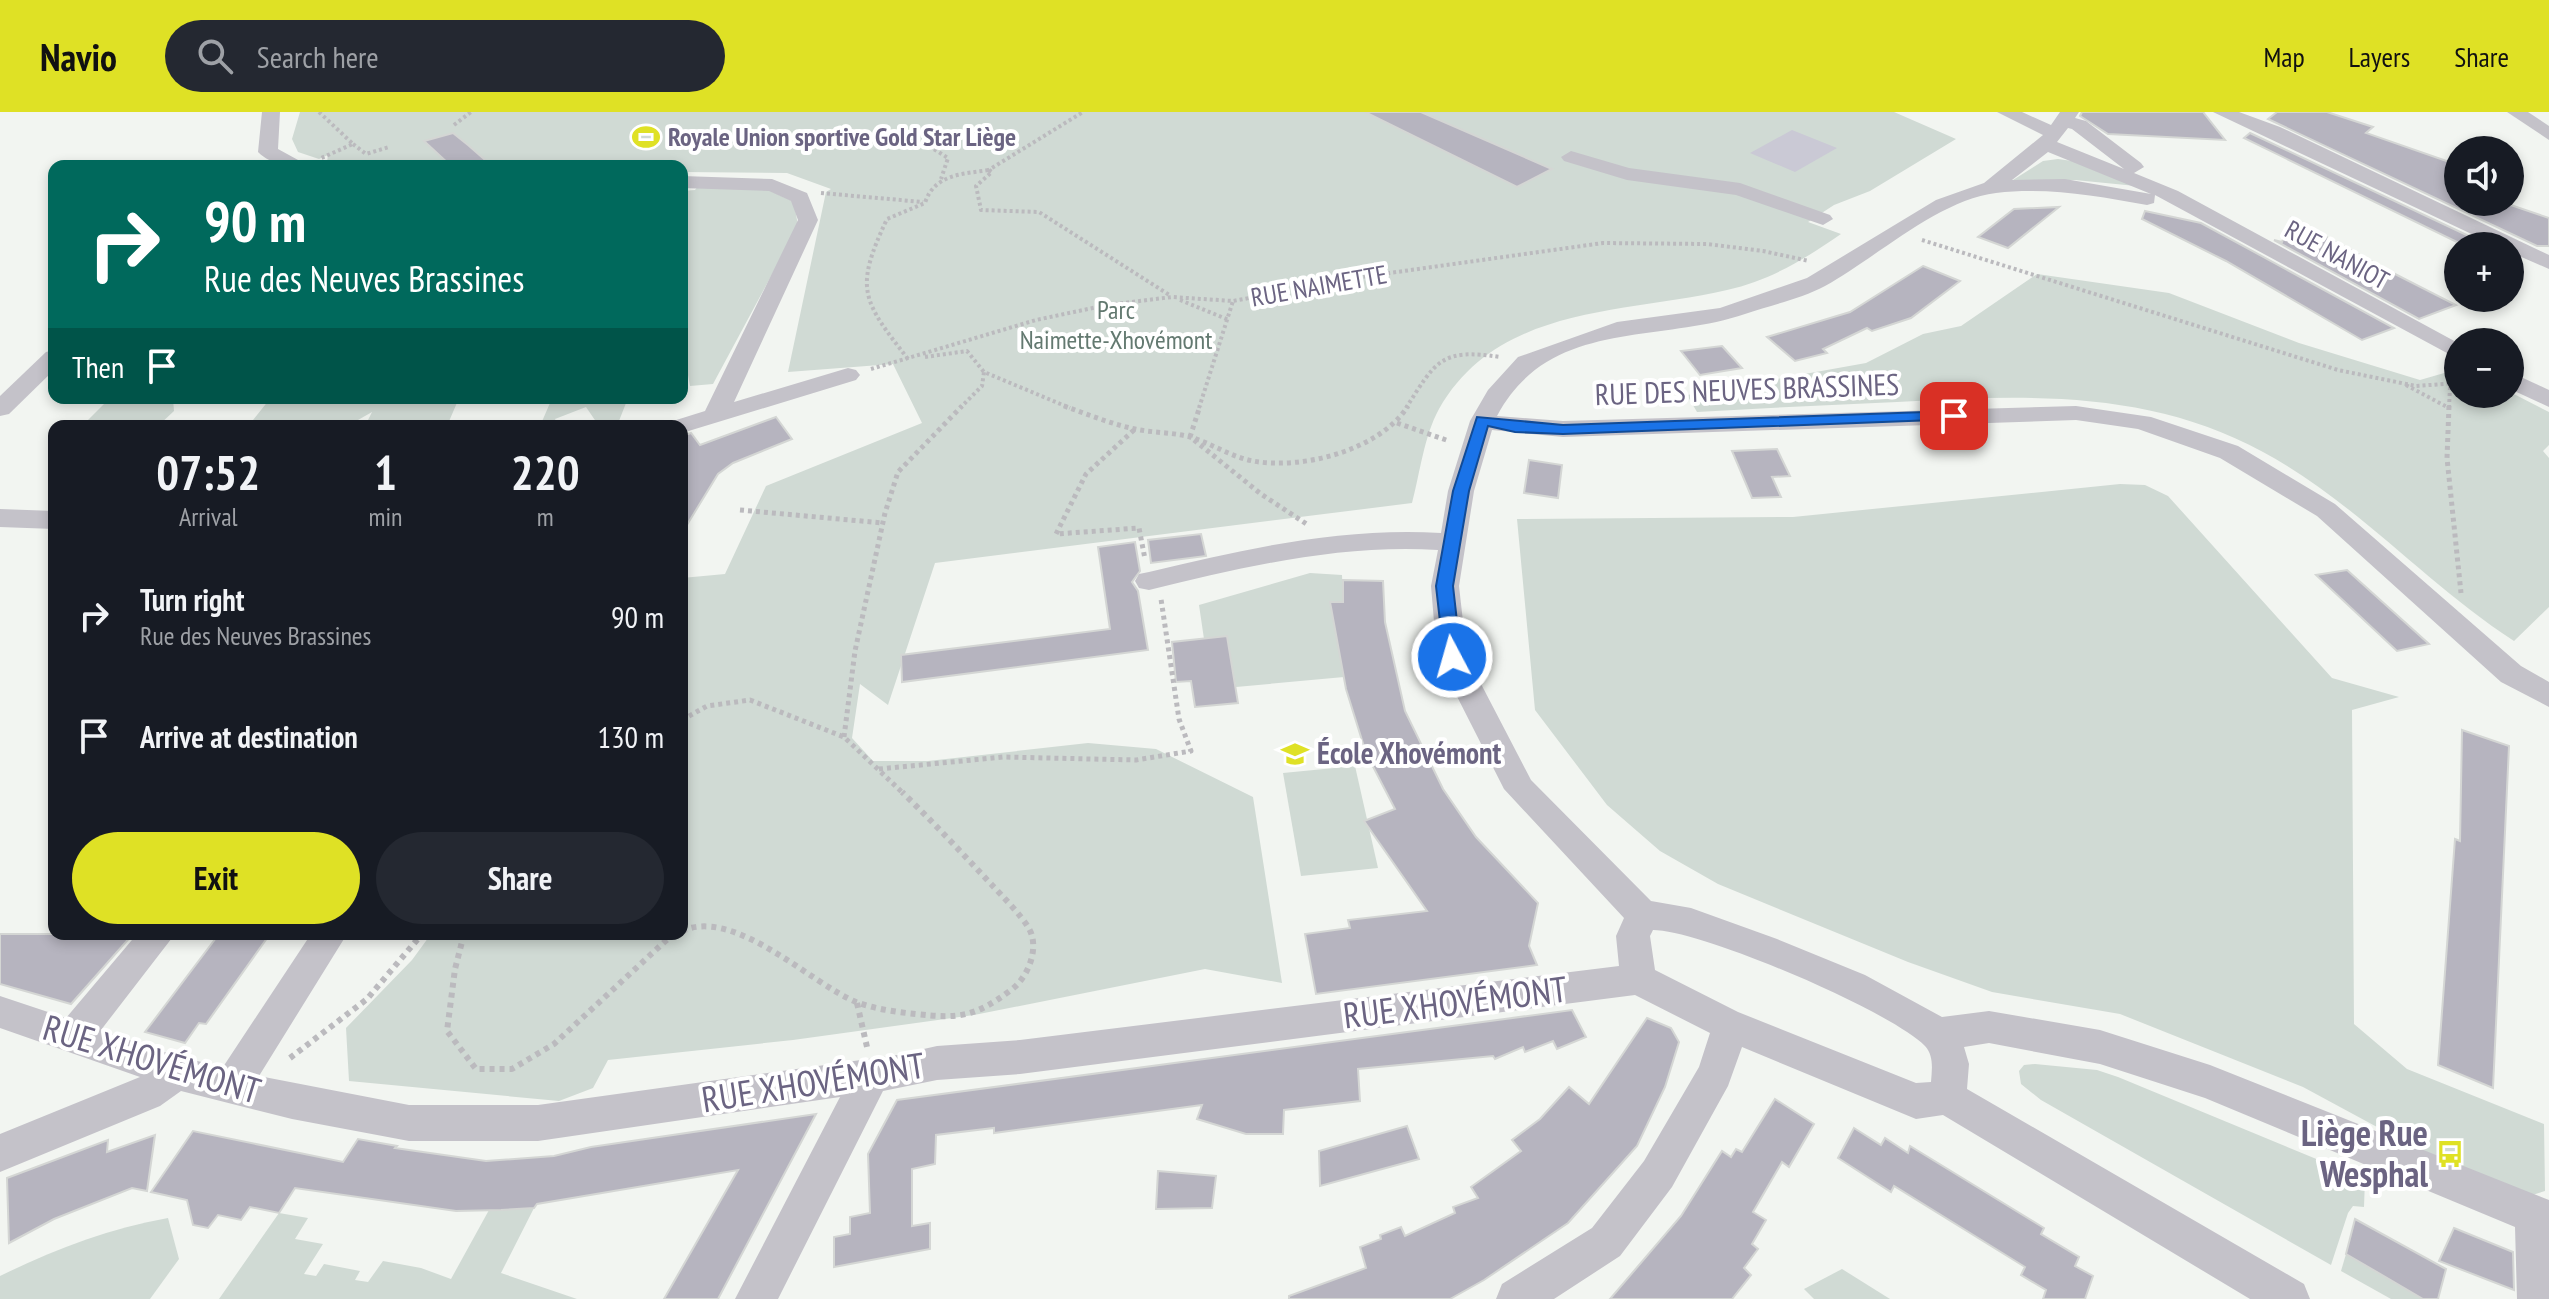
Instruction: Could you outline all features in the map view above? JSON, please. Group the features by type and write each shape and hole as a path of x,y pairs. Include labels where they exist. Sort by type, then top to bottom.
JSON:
{"street":[{"path":"259,160 268,152 271,112"},
{"name":"RUE NANIOT","path":"2006,112 2058,124 2079,125 2137,169 2141,173 2139,181"},
{"path":"2222,112 2273,131 2549,263"},
{"path":"2516,112 2549,134"},
{"path":"1947,1097 1953,1061 1937,1034 1896,1006 1706,927 1667,916 1643,915 1520,789 1452,657 1445,586 1451,542 1482,421 1496,395 1526,362 1569,344 1625,327 1723,314 1815,283 1943,204 1991,187 2058,124"},
{"name":"RUE NANIOT","path":"2058,124 2139,181 2189,205 2444,344"},
{"path":"268,152 293,160"},
{"path":"1571,157 1642,177 1740,189 1823,219"},
{"path":"688,182 772,185 800,197 808,220 716,414"},
{"name":"RUE NANIOT","path":"1991,187 2065,185 2189,205"},
{"path":"0,409 48,363"},
{"path":"688,424 848,375"},
{"path":"2524,387 2549,400"},
{"name":"RUE DES NEUVES BRASSINES","path":"1482,421 1515,427 1563,429 2076,413 2142,422 2229,452 2326,510 2511,674 2549,696"},
{"path":"0,518 48,520"},
{"path":"1154,579 1325,545 1413,538 1451,542"},
{"path":"1643,915 1633,936 1638,979 1731,1026 1916,1101 1947,1097 2289,1299"},
{"path":"73,1037 153,940"},
{"path":"237,1087 326,940"},
{"name":"RUE XHOVÉMONT","path":"0,1012 176,1073 237,1087 409,1123 512,1125 574,1119 871,1076 937,1063 1020,1057 1638,979"},
{"path":"1517,1299 1606,1242 1665,1162 1715,1074 1731,1026"},
{"path":"1937,1034 1989,1027 2100,1047 2210,1082 2542,1218 2538,1299"},
{"path":"0,1153 147,1094 176,1073"},
{"path":"756,1299 871,1076"}],"path":[{"path":"319,112 366,154 389,147"},
{"path":"454,125 471,112"},
{"path":"940,179 989,170 1083,112"},
{"path":"315,160 353,144"},
{"path":"925,203 927,191 940,179 948,158 929,146"},
{"path":"989,170 992,172 976,186 981,210 1039,212 1172,297 1229,320"},
{"path":"800,197 826,192 925,203"},
{"path":"925,203 887,219 872,250 863,283 869,309 908,359 967,351 984,372 1040,398 1134,429 1190,437 1251,461 1280,463 1341,453 1378,437 1397,423 1432,367 1449,355 1484,353 1526,362"},
{"path":"1898,232 2338,370 2402,383 2444,386"},
{"name":"RUE NAIMETTE","path":"848,375 1036,320 1107,305 1172,297 1233,301 1361,277 1632,241 1774,252 1836,271"},
{"path":"1190,437 1233,301"},
{"path":"844,737 855,651 883,523 898,472 982,386 984,372"},
{"path":"2402,383 2444,405"},
{"path":"2447,408 2447,458 2459,555 2463,631"},
{"path":"1397,423 1473,450"},
{"path":"878,769 941,759 1042,757 1157,761 1191,751 1179,719 1154,579 1139,528 1056,534 1086,474 1134,429"},
{"path":"1190,437 1261,494 1312,528 1325,545"},
{"path":"740,510 883,523"},
{"path":"688,717 707,706 750,700 844,737 1005,899 1032,935 1031,962 1019,984 994,1003 956,1019 894,1012 857,1002 827,987 778,953 724,930 693,926 688,928"},
{"path":"237,1087 320,1038 367,999 417,940"},
{"path":"462,940 455,969 447,1031 476,1069 512,1069 554,1044 667,940"},
{"path":"857,1002 863,1018 871,1076"}],"green space":[{"name":"Parc Naimette-Xhovémont","path":"300,112 1894,112 1956,139 1870,191 1834,205 1808,222 1841,234 1773,274 1727,290 1567,319 1495,349 1464,375 1439,409 1426,443 1412,503 935,563 888,705 860,684 852,738 873,761 928,761 1088,743 1156,749 1253,797 1282,983 1205,969 974,1015 793,1040 608,1060 593,1088 559,1101 349,1081 346,1028 412,960 427,940 688,940 688,577 725,574 766,486 922,423 893,364 788,372 826,192 831,189 787,173 688,172 688,160 327,160 328,155 319,159 298,152 292,139"},
{"path":"2043,161 2072,161 2136,186 2075,180 2013,180"},
{"path":"698,186 766,189 794,202 798,226 713,384 690,386 688,191 695,190"},
{"path":"2037,274 2169,293 2299,343 2420,380 2444,373 2444,408 2524,408 2524,399 2549,412 2549,445 2543,451 2549,458 2549,607 2514,641 2297,472 2219,431 2175,417 2130,407 2038,398 1697,412 1687,395 1866,363 1923,334 1961,326"},
{"path":"104,404 173,404 174,411 164,420 88,420"},
{"path":"266,404 456,404 450,420 368,420 372,412 358,420 253,420"},
{"path":"550,404 626,404 619,420 595,420 586,407 556,420 543,420"},
{"path":"2120,484 2145,485 2168,496 2332,678 2399,697 2352,710 2354,1024 2407,1069 2544,1124 2545,1191 2529,1196 2414,1147 2303,1087 2120,1014 1992,992 1908,962 1718,884 1660,851 1607,805 1535,710 1517,519 1793,517"},
{"path":"1310,573 1342,575 1343,602 1332,602 1332,618 1343,619 1344,677 1236,687 1227,637 1204,639 1199,605"},
{"path":"1355,766 1378,868 1301,876 1283,773"},
{"path":"2024,1065 2097,1070 2118,1077 2365,1179 2364,1207 2353,1206 2348,1213 2331,1265 2041,1100 2021,1084 2019,1071"},
{"path":"534,1208 501,1273 577,1299 219,1299 279,1213 308,1218 295,1239 323,1244 304,1274 316,1276 324,1264 360,1271 355,1280 368,1282 383,1261 421,1268 451,1279 489,1210"},
{"path":"168,1218 179,1259 150,1299 0,1299 0,1276 82,1241"},
{"path":"2346,1254 2423,1299 2391,1299 2341,1271"},
{"path":"1842,1269 1890,1299 1814,1299 1804,1289"}],"shaded area":[{"path":"1792,130 1837,148 1795,172 1750,153"}],"building":[{"path":"1365,112 1421,112 1552,169 1517,187"},
{"path":"2082,112 2203,112 2225,140 2108,134 2080,116"},
{"path":"2277,112 2327,112 2373,127 2366,133 2444,160 2444,202 2268,119"},
{"path":"453,133 485,160 445,160 424,141"},
{"path":"2250,133 2460,232 2444,232 2444,236 2244,138"},
{"path":"2059,207 2008,248 1978,237 2014,209"},
{"path":"2524,209 2549,218 2549,246 2537,246 2524,240 2524,232 2507,232 2473,216 2524,216"},
{"path":"2145,211 2201,223 2394,328 2362,340 2226,261 2142,219"},
{"path":"2291,218 2444,299 2444,310 2419,319 2274,240 2282,242"},
{"path":"1923,266 1960,281 1911,318 1872,331 1867,328 1823,349 1827,353 1795,361 1767,337 1850,312"},
{"path":"1722,346 1742,368 1700,375 1681,351"},
{"path":"776,417 792,439 733,463 718,474 688,523 688,434 691,433 700,445"},
{"path":"1777,449 1790,476 1772,477 1781,497 1752,498 1732,451"},
{"path":"1529,460 1562,465 1558,498 1524,493"},
{"path":"1201,534 1206,556 1151,563 1148,540"},
{"path":"1135,542 1140,571 1132,582 1138,591 1148,650 902,682 901,655 1110,629 1098,547"},
{"path":"2347,570 2429,644 2397,651 2316,575"},
{"path":"1343,580 1383,581 1385,622 1405,711 1443,789 1476,837 1538,903 1529,946 1537,965 1316,994 1305,934 1350,928 1348,920 1427,911 1364,821 1395,809 1366,753 1346,689 1330,602 1343,602"},
{"path":"1227,636 1238,703 1195,707 1191,681 1176,682 1172,642"},
{"path":"2462,730 2509,746 2493,1088 2438,1065 2455,839 2460,841"},
{"path":"0,934 48,934 48,940 128,940 71,1004 0,984"},
{"path":"214,940 266,940 206,1024 199,1023 185,1043 145,1032"},
{"path":"1572,1010 1586,1037 1557,1049 1553,1041 1525,1052 1523,1047 1495,1059 1493,1056 1358,1069 1360,1101 1284,1110 1283,1134 1246,1134 1197,1119 1202,1105 994,1133 994,1128 936,1135 935,1164 912,1169 912,1226 930,1223 930,1249 834,1267 834,1237 850,1234 850,1217 870,1213 868,1154 897,1100"},
{"path":"1647,1018 1671,1028 1679,1042 1665,1087 1637,1146 1568,1223 1484,1280 1450,1299 1289,1299 1289,1296 1366,1268 1360,1247 1381,1239 1380,1235 1401,1227 1405,1236 1455,1213 1453,1207 1478,1198 1471,1187 1521,1151 1512,1140 1540,1119 1569,1087 1589,1104"},
{"path":"1775,1099 1814,1124 1789,1167 1782,1162 1753,1212 1766,1220 1752,1244 1758,1249 1744,1268 1751,1275 1732,1299 1610,1299 1681,1216 1722,1151 1731,1157 1736,1149 1742,1152"},
{"path":"816,1114 718,1299 664,1299 738,1170 537,1204 534,1208 501,1210 456,1211 295,1188 279,1213 250,1207 241,1220 218,1215 208,1228 193,1225 187,1200 151,1192 193,1131 343,1162 358,1139 397,1146 395,1148 486,1161 554,1156 591,1147"},
{"path":"1407,1126 1419,1159 1320,1186 1319,1151"},
{"path":"1854,1128 1881,1145 1885,1138 1908,1153 1910,1146 2044,1228 2041,1234 2079,1257 2075,1266 2093,1276 2085,1299 2043,1299 2046,1290 2021,1275 2025,1267 1894,1186 1891,1192 1838,1158"},
{"path":"155,1135 147,1191 132,1188 54,1219 9,1243 7,1178 108,1140 107,1152"},
{"path":"1158,1171 1216,1176 1212,1208 1156,1209"},
{"path":"2355,1219 2446,1269 2438,1299 2423,1299 2346,1254"},
{"path":"2454,1228 2513,1252 2514,1290 2439,1261"}],"place":[{"name":"Royale Union sportive Gold Star Liège","path":"646,137"},
{"name":"École Xhovémont","path":"1295,754"},
{"name":"Liège Rue Wesphal","path":"2450,1154"}],"route":[{"path":"1452,657 1445,586 1461,491 1482,421 1515,427 1563,429 1954,416"}]}
